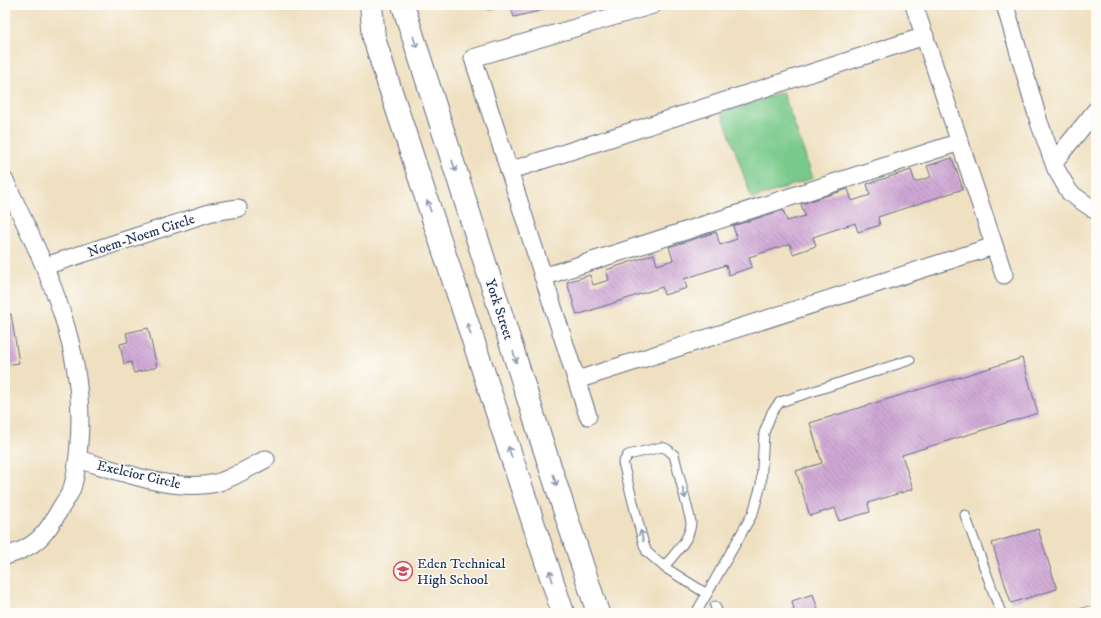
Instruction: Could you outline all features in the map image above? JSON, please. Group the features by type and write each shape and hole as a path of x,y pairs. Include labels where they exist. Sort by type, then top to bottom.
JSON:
{"main road":[{"path":"371,5 374,38 563,613"},
{"name":"York Street","path":"403,5 598,613"}],"street":[{"path":"588,416 473,58 653,5"},
{"path":"914,5 1004,275"},
{"path":"1005,5 1040,122 1054,162 1070,193 1096,211"},
{"path":"509,171 925,36"},
{"path":"1054,162 1096,110"},
{"path":"543,277 960,142"},
{"path":"5,181 45,266 67,331 79,383 81,417 78,460 72,488 53,521 39,541 15,553 5,556"},
{"name":"Noem-Noem Circle","path":"45,266 212,212 238,208"},
{"path":"577,380 994,246"},
{"name":"Exelcior Circle","path":"78,460 172,484 199,485 217,483 266,459"}],"lane":[{"path":"696,613 753,513 761,485 764,433 772,412 780,402 910,360"},
{"path":"664,567 683,543 690,531 691,522 674,455 662,447 628,455 623,463 644,545 654,558 664,567 707,594"},
{"path":"965,515 1001,613"},
{"path":"1083,613 1096,610"}],"green space":[{"path":"783,92 813,178 752,199 722,113"}],"building":[{"path":"487,5 508,5 508,6 488,10"},
{"path":"510,5 542,5 543,10 514,17"},
{"path":"952,158 963,189 878,217 880,225 858,232 855,223 813,237 816,246 793,254 790,244 749,257 752,267 729,275 726,265 684,279 687,288 664,295 662,287 577,315 567,282 590,275 593,285 609,280 606,270 654,254 657,265 673,260 669,247 716,232 720,245 737,239 733,226 783,210 787,221 805,216 801,204 848,189 852,201 870,195 867,184 911,170 915,182 931,177 927,166"},
{"path":"11,314 19,363 5,365 5,315"},
{"path":"148,328 157,367 134,373 131,362 124,364 120,344 128,342 126,333"},
{"path":"1022,358 1038,413 902,455 913,489 868,503 870,512 839,521 835,508 810,516 796,471 822,463 810,423"},
{"path":"1038,529 1057,589 1011,603 992,543"},
{"path":"813,594 819,613 786,613 794,610 792,601"}],"place":[{"name":"Eden Technical High School","path":"403,571"}]}
